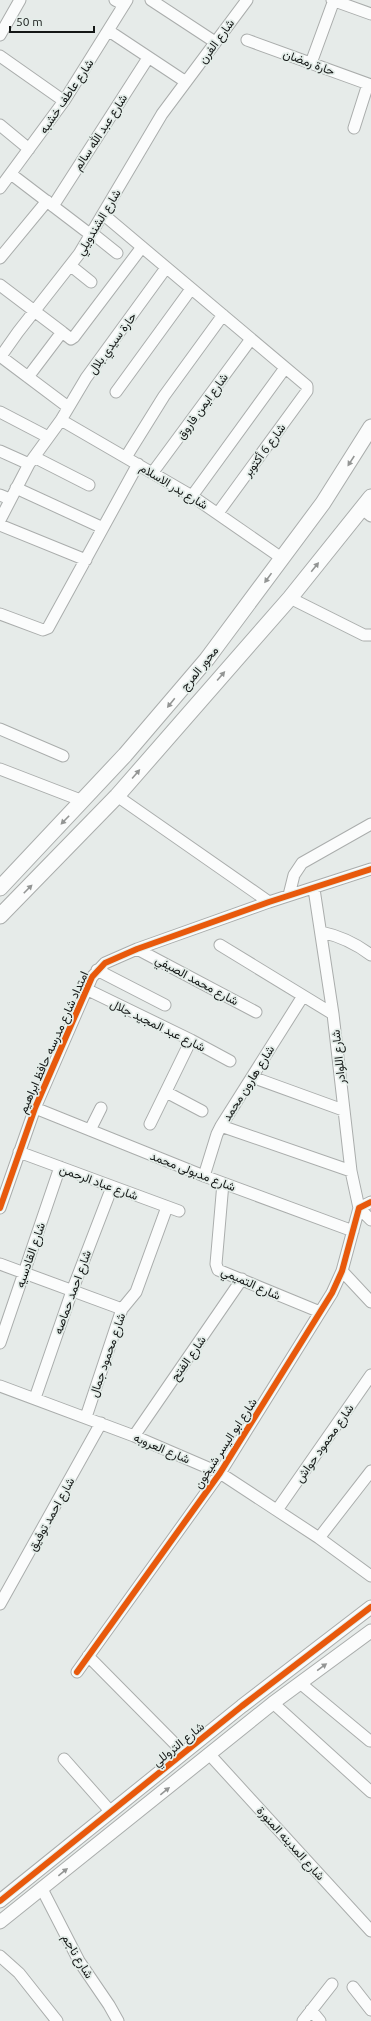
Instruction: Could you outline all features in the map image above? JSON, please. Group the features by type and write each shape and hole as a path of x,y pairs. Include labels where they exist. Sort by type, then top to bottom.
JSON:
{"main road":[{"name":"محور المرج","path":"0,888 83,802 167,708 283,559 323,503 371,427"},
{"name":"محور المرج","path":"0,916 117,796 366,513 371,497"}],"street":[{"path":"0,35 20,0"},
{"path":"151,0 215,42"},
{"name":"شارع الفرن","path":"186,82 247,0"},
{"path":"311,63 333,0 371,14"},
{"name":"شارع عاطف خشبه","path":"0,188 64,101 109,31 122,2"},
{"path":"109,31 186,82"},
{"name":"حارة رمضان","path":"247,40 369,84"},
{"path":"0,56 64,101"},
{"name":"شارع عبد الله سالم","path":"0,258 50,204 148,58"},
{"name":"شارع الشندويلي","path":"1,356 71,266 104,215 151,131 186,82"},
{"path":"354,128 369,84"},
{"path":"0,125 29,149"},
{"path":"11,174 117,253"},
{"path":"104,215 285,368 192,496"},
{"path":"0,285 71,339 74,338 142,247"},
{"path":"71,266 91,282"},
{"name":"حارة سيدي بلال","path":"0,520 5,497 16,488 31,461 61,420 86,378 166,268"},
{"path":"116,392 191,289"},
{"path":"126,457 164,396 223,315"},
{"path":"28,377 62,332"},
{"name":"شارع ايمن فاروق","path":"153,472 251,339"},
{"path":"1,356 68,407"},
{"name":"شارع 6 أكتوبر","path":"218,513 306,391 307,386 285,368"},
{"path":"0,412 48,437"},
{"name":"شارع بدر الاسلام","path":"61,420 192,496 283,559"},
{"path":"0,451 31,461 89,485"},
{"path":"0,614 43,630 48,628 138,464"},
{"path":"16,488 103,528"},
{"path":"0,525 86,560"},
{"path":"290,598 364,635 371,635"},
{"path":"0,729 63,756"},
{"path":"0,770 83,802"},
{"path":"117,796 269,902"},
{"path":"289,895 294,875 302,863 371,824"},
{"name":"امتداد شارع مدرسه حافظ ابراهيم","path":"0,1208 35,1108 86,989 97,970 120,955 289,895 371,869"},
{"name":"شارع اللوادر","path":"314,888 333,1014 351,1171 359,1208"},
{"path":"321,932 339,936 357,944 371,955"},
{"path":"220,945 333,1014"},
{"name":"شارع محمد الصيفي","path":"137,949 256,1012"},
{"path":"97,970 165,1005"},
{"name":"شارع عبد المجيد جلال","path":"86,989 191,1040 230,1061"},
{"name":"شارع هارون محمد","path":"204,1176 217,1134 221,1126 303,996"},
{"path":"150,1124 191,1040"},
{"path":"252,1078 344,1110"},
{"path":"166,1092 202,1111"},
{"name":"شارع مدبولى محمد","path":"35,1108 204,1176 353,1231"},
{"path":"90,1130 101,1108"},
{"path":"221,1126 351,1171"},
{"name":"شارع عباد الرحمن","path":"19,1152 179,1211"},
{"name":"شارع القادسيه","path":"0,1343 60,1167"},
{"name":"شارع التميمي","path":"223,1183 218,1270 320,1312"},
{"name":"شارع احمد حماصه","path":"35,1398 72,1291 112,1187"},
{"path":"371,1202 359,1208 371,1220"},
{"name":"شارع محمود جمال","path":"86,1417 122,1309 136,1292 167,1207"},
{"name":"شارع ابو اليسر شيخون","path":"77,1672 220,1473 332,1293 342,1271 359,1208"},
{"path":"0,1264 122,1309"},
{"path":"342,1271 371,1302"},
{"name":"شارع الفتح","path":"134,1436 242,1279"},
{"name":"شارع محمود حواش","path":"277,1510 369,1383"},
{"name":"شارع العروبه","path":"0,1386 86,1417 220,1473 319,1538 371,1576"},
{"name":"شارع احمد توفيق","path":"0,1604 101,1423"},
{"path":"319,1538 371,1471"},
{"name":"شارع التروللي","path":"0,1901 242,1706 371,1607"},
{"path":"0,1922 273,1703 371,1631"},
{"path":"88,1656 184,1753"},
{"path":"300,1683 370,1741"},
{"path":"273,1703 371,1792"},
{"name":"شارع المدينه المنورة","path":"210,1755 371,1931"},
{"path":"64,1759 111,1812"},
{"name":"شارع ناجم","path":"42,1889 80,1961 118,2021"},
{"path":"0,1956 19,1973 57,2021"},
{"path":"303,2021 332,1984"},
{"path":"353,1987 371,2010"},
{"path":"311,2010 320,2021"}],"cycle path":[{"path":"0,1208 35,1108 92,977 105,963 137,949 269,902 371,869"},
{"path":"77,1672 220,1473 332,1293 342,1271 359,1208 371,1202"},
{"path":"0,1901 242,1706 371,1607"}]}
